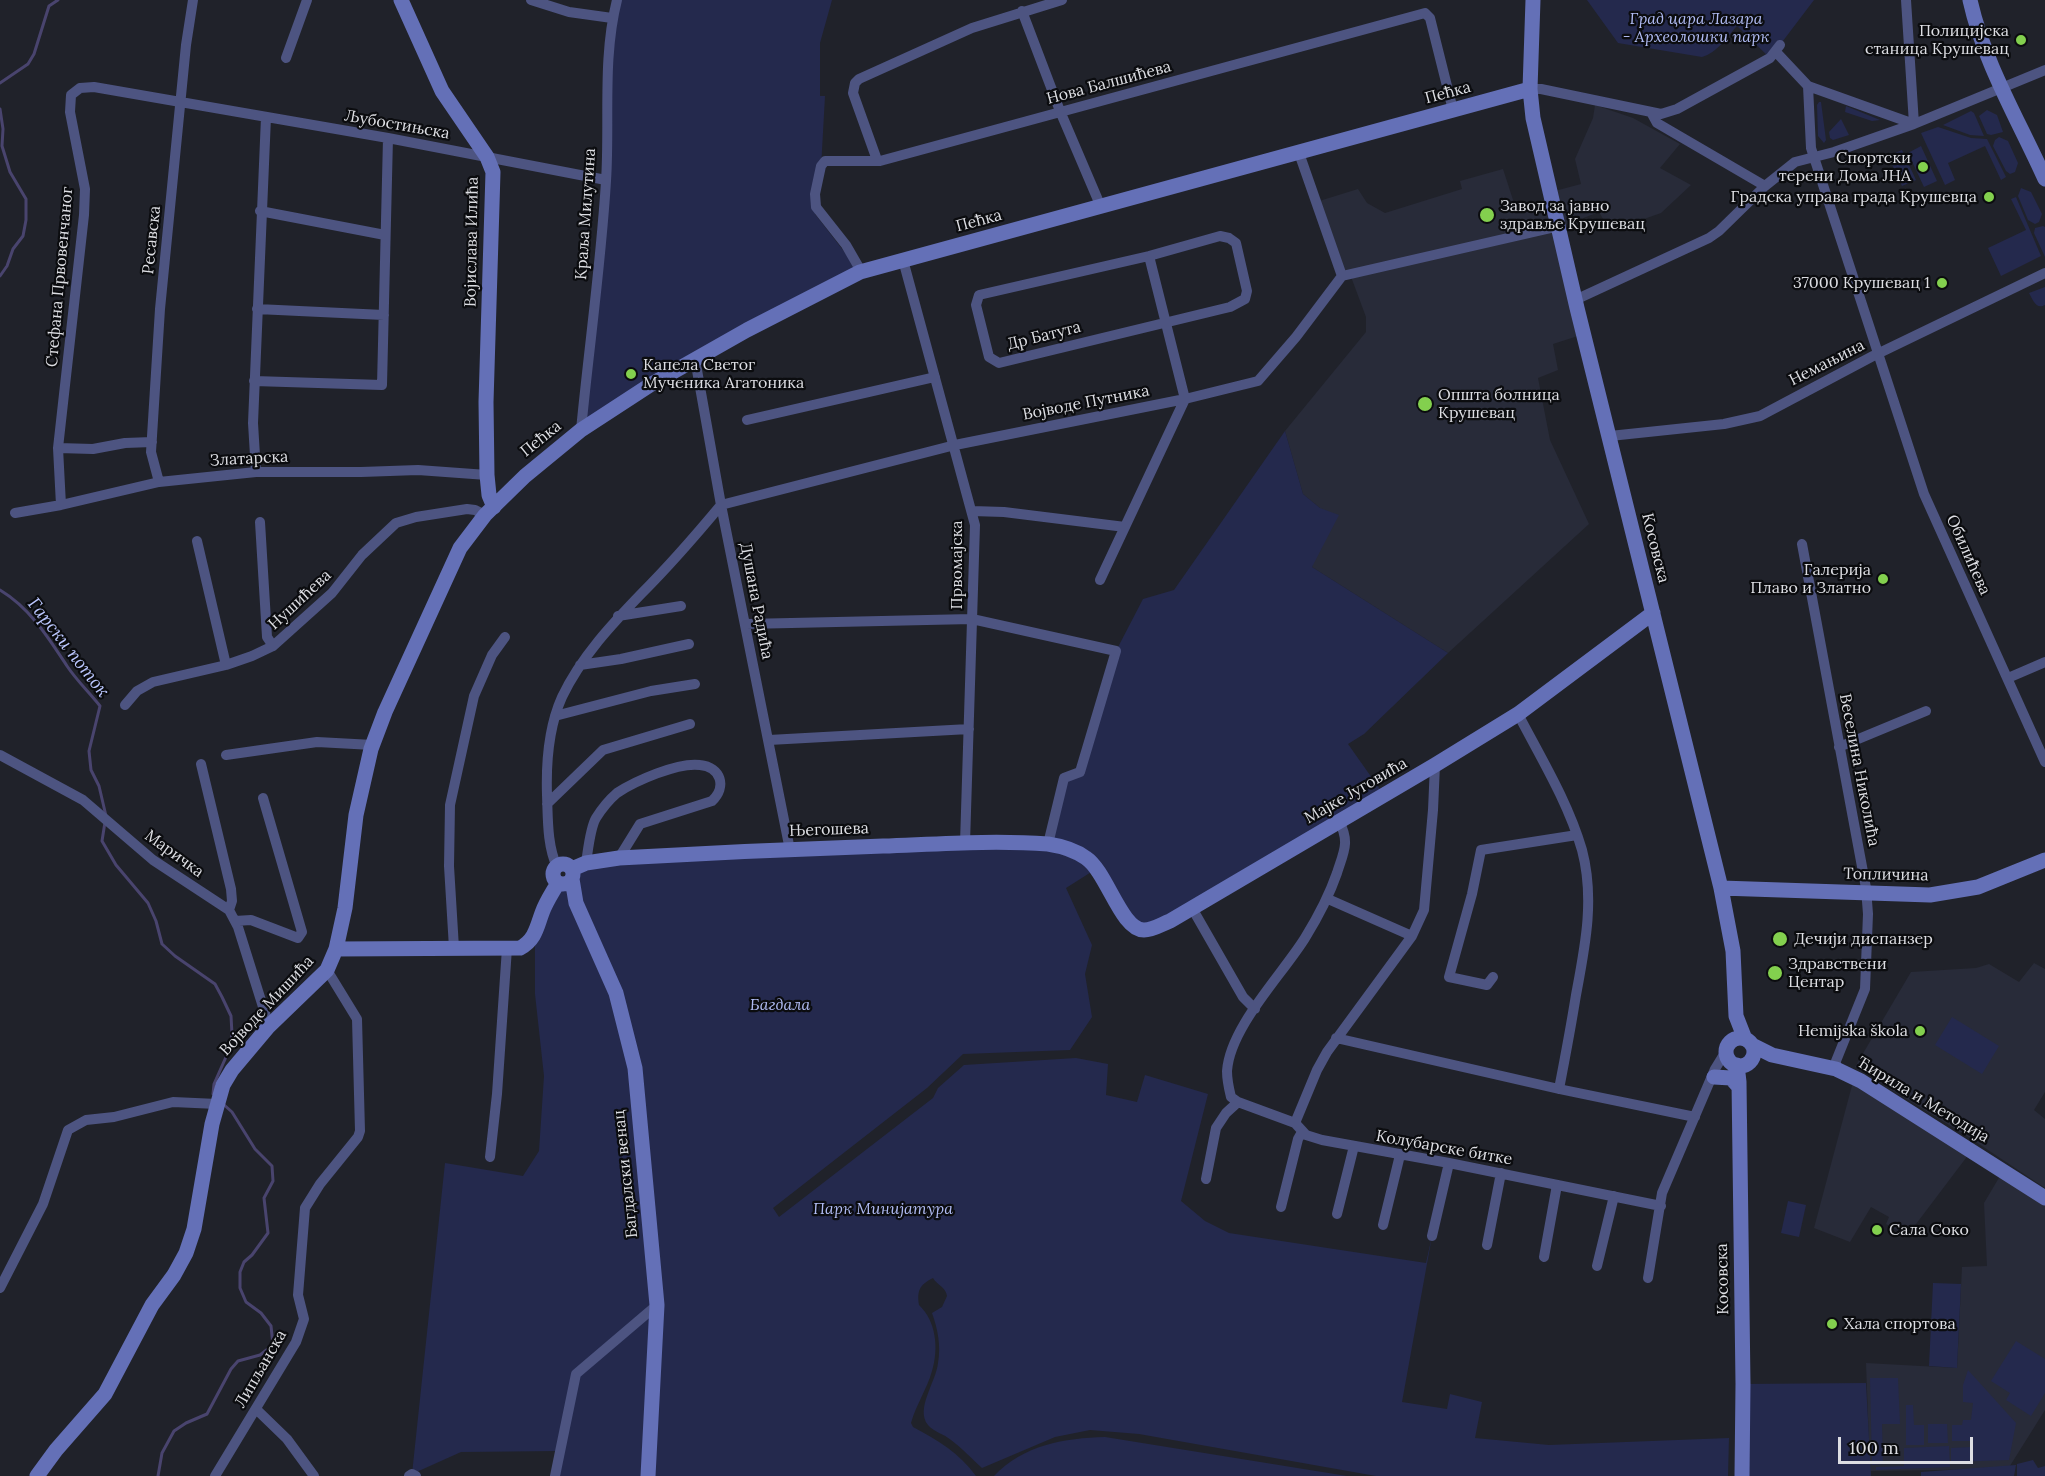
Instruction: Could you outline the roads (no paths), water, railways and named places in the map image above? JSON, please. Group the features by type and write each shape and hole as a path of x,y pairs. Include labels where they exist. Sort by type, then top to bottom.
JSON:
{"street":[{"name":"Ресавска","path":"159,482 151,452 160,309 193,0"},
{"path":"286,58 307,0"},
{"name":"Војислава Илића","path":"401,0 442,91 488,157 493,172 486,402 489,511"},
{"path":"531,0 569,12 612,18"},
{"name":"Краља Милутина","path":"581,430 606,180 607,86 612,18 617,0"},
{"path":"877,160 853,93 855,83 877,70 972,28 1062,0"},
{"name":"Косовска","path":"1533,0 1530,89 1533,118 1560,226 1575,300 1721,888 1733,951 1740,1053 1742,1476"},
{"path":"1906,0 1914,124"},
{"path":"1970,0 1977,25 2002,87 2045,179"},
{"path":"1022,11 1060,111 1101,207"},
{"name":"Нова Балшићева","path":"861,271 851,253 816,207 815,194 821,166 825,161 880,161 1425,14 1430,18 1453,110"},
{"path":"1530,89 1541,89 1661,114 1677,109 1770,58 1778,48 1808,86 1914,124"},
{"path":"1575,300 1709,238 1765,186 1795,162 1834,152 1914,124 2045,70"},
{"name":"Обилићева","path":"1808,86 1809,141 1924,494 2045,762"},
{"name":"Стефана Првовенчаног","path":"61,505 58,448 85,189 70,112 71,95 80,88 94,87 181,102"},
{"name":"Пећка","path":"489,511 525,476 581,430 650,385 861,271 1530,89"},
{"name":"Љубостињска","path":"181,102 388,138 606,180"},
{"path":"1651,112 1657,123 1765,186"},
{"path":"256,472 253,423 254,381 266,117"},
{"path":"254,381 382,385 388,138"},
{"path":"1299,153 1342,276 1560,226"},
{"path":"260,211 386,235"},
{"name":"Др Батута","path":"1220,236 1229,238 1236,243 1242,265 1247,291 1245,298 1217,312 1164,322 999,363 989,357 976,305 976,299 984,293 1149,256 1220,236"},
{"path":"1100,580 1185,399 1149,256"},
{"name":"Првомајска","path":"903,260 975,525 965,843"},
{"name":"Немањина","path":"1610,436 1724,424 1760,416 1879,354 2045,273"},
{"name":"Војводе Путника","path":"721,505 955,445 1185,399 1258,381 1296,337 1342,276"},
{"path":"257,309 384,315"},
{"name":"Душана Радића","path":"695,359 721,505 790,850"},
{"path":"747,420 935,377"},
{"path":"58,448 93,449 125,443 152,442"},
{"name":"Златарска","path":"15,513 61,505 159,482 256,472 418,470 487,475"},
{"path":"569,872 550,845 548,804 547,774 555,716 562,697 580,665 618,616 697,534 721,505"},
{"name":"Нушићева","path":"125,705 137,691 153,682 226,665 273,646 332,593 362,555 396,523 416,517 467,509 489,511"},
{"name":"Војводе Мишића","path":"38,1476 56,1450 105,1394 152,1305 174,1275 186,1253 196,1220 216,1107 223,1084 269,1026 327,970 336,949 345,908 356,815 373,745 385,712 452,563 460,548 489,511"},
{"path":"972,511 1004,512 1125,527"},
{"path":"260,522 267,637 273,646"},
{"path":"197,541 226,665"},
{"name":"Веселина Николића","path":"1802,544 1866,894 1868,924 1865,989 1836,1061 1836,1069"},
{"path":"618,616 681,606"},
{"name":"Мајке Југовића","path":"1087,859 1102,874 1126,919 1134,927 1144,930 1156,927 1192,908 1518,714 1653,613"},
{"path":"746,624 972,619 1116,651 1080,772 1064,778 1048,844"},
{"path":"454,948 449,866 450,805 474,696 492,655 506,637"},
{"path":"580,665 621,659 689,644"},
{"path":"2008,678 2045,662"},
{"path":"555,716 651,692 695,684"},
{"path":"1839,747 1926,711"},
{"path":"1518,714 1551,776 1577,835 1587,887 1588,923 1559,1089"},
{"path":"548,804 603,750 690,723"},
{"path":"769,740 969,729"},
{"path":"226,755 317,742 373,745"},
{"name":"Маричка","path":"0,755 83,800 153,860 229,910 235,921 269,1026"},
{"path":"201,764 231,889 232,901 229,910"},
{"path":"336,949 520,948 529,943 535,935 545,905 569,872 595,820 616,794 659,772 699,764 710,768 722,782 718,796 712,801 640,824 619,858"},
{"path":"1294,1123 1317,1070 1336,1038 1412,936 1424,910 1435,765"},
{"path":"235,921 251,920 298,938 302,932 263,798"},
{"path":"1206,1179 1216,1128 1235,1100 1227,1071 1237,1035 1303,941 1328,899 1344,852 1346,834 1339,821"},
{"path":"1493,977 1487,985 1449,977 1481,850 1577,835"},
{"name":"Његошева","path":"569,872 619,858 965,843 1048,844 1073,851 1087,859"},
{"name":"Топличина","path":"1721,888 1930,895 1978,887 2045,860"},
{"name":"Багдалски венац","path":"569,872 576,903 616,993 635,1068 657,1305 648,1476"},
{"path":"1328,899 1412,936"},
{"path":"1192,908 1243,997 1255,1009"},
{"path":"490,1157 497,1094 507,948"},
{"name":"Липљанска","path":"215,1476 296,1342 304,1319 298,1295 305,1208 320,1184 358,1137 360,1131 357,1019 327,970"},
{"path":"1336,1038 1559,1089 1695,1117"},
{"path":"1648,1278 1662,1193 1713,1078 1740,1053"},
{"name":"Ћирила и Методија","path":"1740,1053 1772,1055 1836,1069 1861,1081 2045,1198"},
{"path":"1713,1078 1731,1078 1739,1084"},
{"name":"Колубарске битке","path":"1235,1100 1294,1123 1302,1132 1322,1140 1501,1173 1661,1206"},
{"path":"0,1288 43,1204 68,1130 86,1120 114,1117 173,1102 216,1107"},
{"path":"1281,1208 1298,1139 1302,1132"},
{"path":"1337,1214 1354,1146"},
{"path":"1383,1226 1400,1155"},
{"path":"1432,1236 1449,1163"},
{"path":"1486,1245 1501,1173"},
{"path":"1544,1257 1557,1185"},
{"path":"1597,1266 1614,1196"},
{"path":"555,1476 576,1374 657,1305"},
{"path":"256,1409 287,1439 314,1476"},
{"path":"409,1476 412,1474 416,1476"}],"waterway":[{"name":"Гарски поток","path":"0,83 28,64 34,54 49,6 58,0"},
{"name":"Гарски поток","path":"0,109 3,129 2,146 10,172 26,199 23,236 13,249 7,266 0,276"},
{"name":"Гарски поток","path":"0,590 20,605 38,624 71,671 100,706 89,751 91,770 99,786 106,816"},
{"name":"Гарски поток","path":"105,822 102,841 116,865 148,903 162,944 215,984 231,1016 230,1048 214,1084 213,1094"},
{"name":"Гарски поток","path":"158,1476 162,1453 174,1431 207,1414 231,1369 238,1361 260,1355 273,1345 271,1326 261,1313 246,1302 240,1288 240,1272 244,1262 268,1233 264,1198 273,1181 272,1166 255,1149 232,1112 222,1103"}],"place":[{"name":"Полицијска станица Крушевац","path":"2021,40"},
{"name":"Спортски терени Дома ЈНА","path":"1923,167"},
{"name":"Градска управа града Крушевца","path":"1989,197"},
{"name":"Завод за јавно здравље Крушевац","path":"1487,215"},
{"name":"37000 Крушевац 1","path":"1942,283"},
{"name":"Капела Светог Мученика Агатоника","path":"631,374"},
{"name":"Општа болница Крушевац","path":"1425,404"},
{"name":"Галерија Плаво и Златно","path":"1883,579"},
{"name":"Дечији диспанзер","path":"1780,939"},
{"name":"Здравствени Центар","path":"1775,973"},
{"name":"Hemijska škola","path":"1920,1031"},
{"name":"Сала Соко","path":"1877,1230"},
{"name":"Хала спортова","path":"1832,1324"}],"park label":[{"name":"Град цара Лазара - Археолошки парк","path":"1696,28"},
{"name":"Багдала","path":"780,1005"},
{"name":"Парк Минијатура","path":"883,1209"}]}
